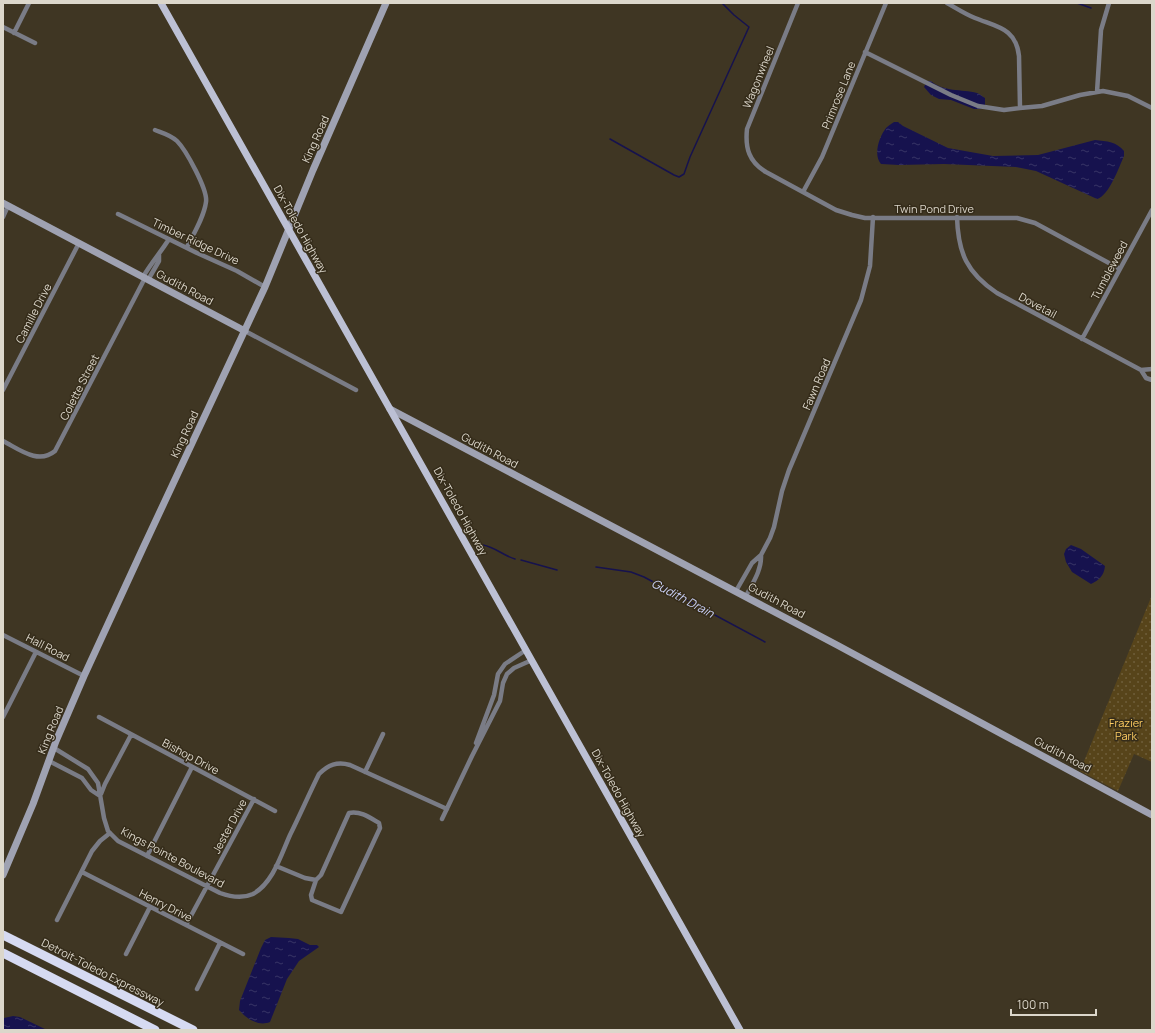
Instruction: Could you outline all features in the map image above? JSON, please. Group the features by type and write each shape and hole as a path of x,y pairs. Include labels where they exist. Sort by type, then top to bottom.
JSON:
{"highway":[{"name":"Detroit-Toledo Expressway","path":"3,935 193,1030"},
{"path":"3,953 155,1030"}],"main road":[{"name":"Dix-Toledo Highway","path":"161,3 740,1030"}],"street":[{"path":"14,33 29,3"},
{"name":"King Road","path":"3,875 84,676 265,287 313,170 386,3"},
{"name":"Wagonwheel","path":"752,160 747,146 747,129 798,3"},
{"name":"Primrose Lane","path":"803,192 822,158 886,3"},
{"path":"947,3 975,18 1003,29 1014,38 1019,56 1020,108"},
{"path":"1097,92 1101,30 1108,3"},
{"path":"3,27 35,43"},
{"path":"865,52 951,95 978,106 1004,110 1042,106 1080,95 1097,92 1109,92 1122,94 1152,108"},
{"path":"155,130 170,136 179,143 206,192 205,209 187,247"},
{"name":"Twin Pond Drive","path":"752,160 756,166 766,172 844,213 862,218 1010,217 1030,221 1120,269"},
{"path":"3,217 6,204"},
{"name":"Gudith Road","path":"6,204 356,390"},
{"name":"Tumbleweed","path":"1082,339 1152,210"},
{"name":"Timber Ridge Drive","path":"118,214 197,253 238,271 265,287"},
{"name":"Dovetail","path":"957,217 959,239 963,255 970,269 979,279 997,293 1141,370 1152,369"},
{"name":"Fawn Road","path":"736,591 752,563 761,555 770,538 789,470 861,300 870,266 873,218"},
{"name":"Colette Street","path":"3,441 34,457 45,457 55,452 145,278 159,261 159,255 169,239"},
{"name":"Camille Drive","path":"3,390 79,243"},
{"path":"1141,370 1146,378 1152,380"},
{"name":"Gudith Road","path":"390,409 746,596 1152,814"},
{"name":"Fawn Road","path":"746,596 758,572 761,562 761,555"},
{"name":"Hall Road","path":"3,635 84,676"},
{"path":"472,756 485,716 494,695 498,674 505,664 526,650"},
{"path":"3,717 36,652"},
{"path":"442,819 472,756 492,719 501,697 503,683 507,674 514,668 532,660"},
{"path":"494,695 501,697"},
{"path":"485,716 492,719"},
{"name":"Bishop Drive","path":"99,717 275,811"},
{"path":"365,772 383,734"},
{"path":"50,761 82,778 91,790 100,796 131,735"},
{"name":"Kings Pointe Boulevard","path":"54,748 88,769 98,783 104,818 110,833 118,841 208,887 229,896 248,896 263,887 276,866 319,774 326,767 337,763 350,765 447,809"},
{"path":"147,856 192,767"},
{"name":"Jester Drive","path":"186,925 203,892 208,887 254,799"},
{"path":"356,812 365,814 379,823 380,828 341,912 312,900 311,895 316,880 321,875 349,813 356,812"},
{"path":"58,920 92,851 100,841 110,833"},
{"path":"276,866 305,878 316,880"},
{"name":"Henry Drive","path":"82,872 243,954"},
{"path":"126,954 150,907"},
{"path":"198,989 220,943"}],"green space":[{"name":"Frazier Park","path":"1152,595 1152,762 1134,754 1118,791 1080,771"}],"water":[{"path":"927,81 931,81 936,85 947,89 978,93 985,98 985,105 981,109 974,109 951,100 939,99 931,95 924,87"},
{"path":"894,122 898,122 903,126 948,148 993,156 1038,155 1095,140 1115,144 1124,151 1124,156 1106,193 1097,199 1036,171 1016,167 944,164 881,164 877,156 879,141 886,128"},
{"path":"1071,545 1081,549 1105,566 1101,577 1091,584 1072,572 1066,562 1064,554 1066,549"},
{"path":"271,937 298,939 310,945 317,945 319,947 299,961 287,979 270,1022 257,1023 249,1019 239,1010 240,1001 261,948 265,940"},
{"path":"13,1016 20,1017 47,1030 3,1030 4,1018"}],"waterway":[{"path":"610,139 674,175 679,177 684,174 690,157 749,27 722,3"},
{"path":"1077,3 1091,8"},
{"name":"Gudith Drain","path":"483,545 515,559"},
{"name":"Gudith Drain","path":"521,560 557,570"},
{"name":"Gudith Drain","path":"596,567 631,572 644,577 765,642"}]}
